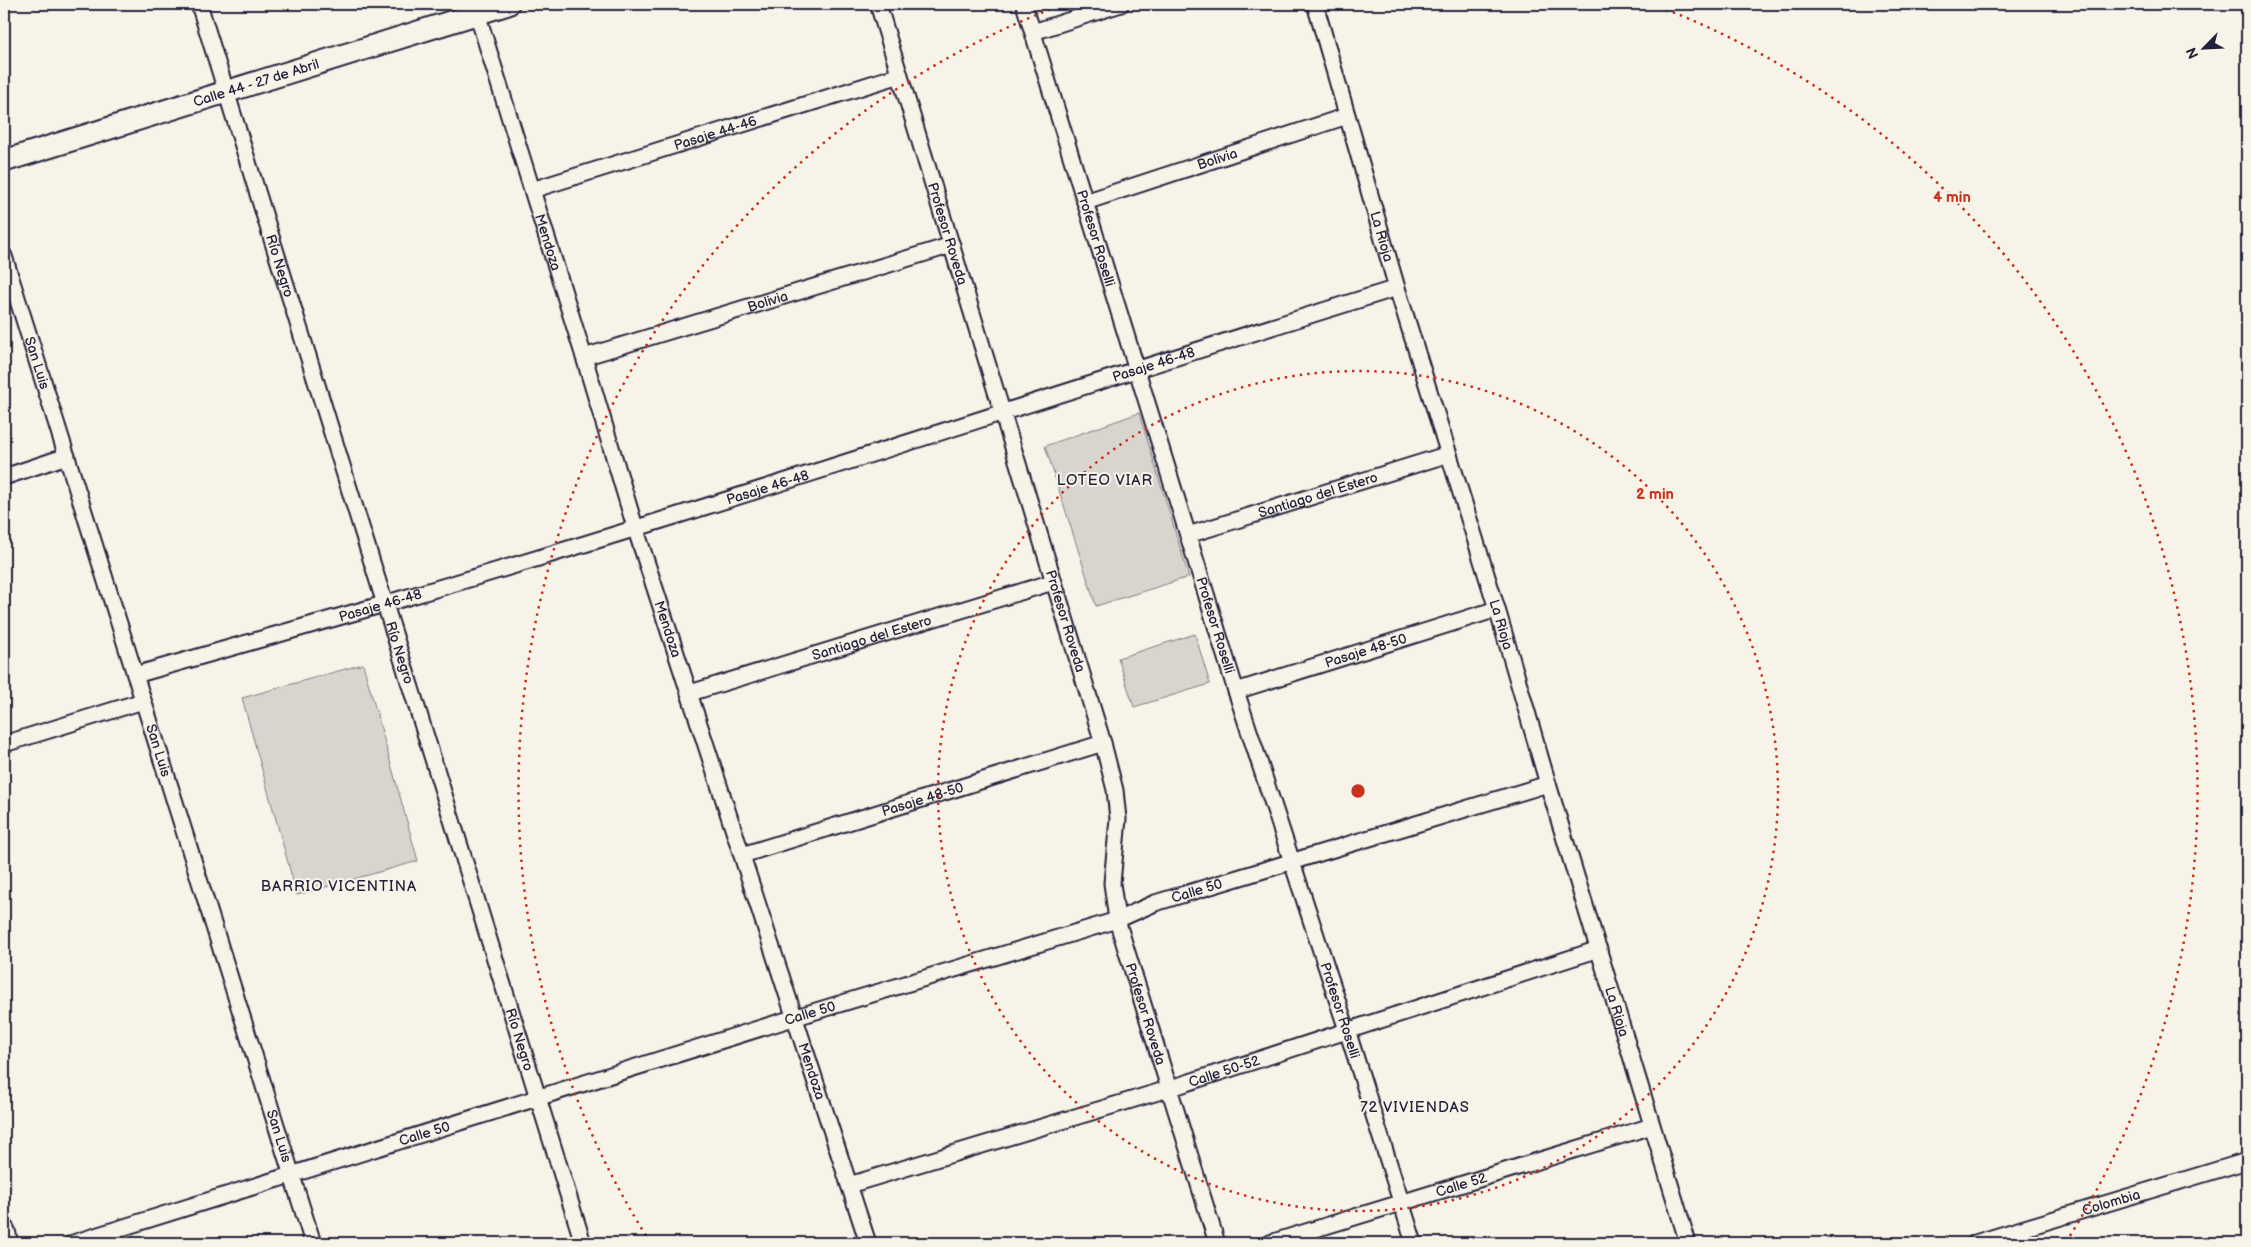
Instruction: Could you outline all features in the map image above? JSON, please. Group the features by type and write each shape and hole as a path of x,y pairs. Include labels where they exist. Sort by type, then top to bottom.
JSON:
{"street":[{"name":"Río Negro","path":"199,4 583,1243"},
{"name":"Calle 44 - 27 de Abril","path":"4,161 508,4"},
{"name":"Profesor Roveda","path":"878,4 1103,743 1115,790 1118,819 1112,883 1117,920 1217,1243"},
{"name":"Profesor Roselli","path":"1024,4 1236,691 1347,1030 1414,1243"},
{"path":"1032,32 1121,4"},
{"name":"La Rioja","path":"1315,4 1397,288 1497,608 1548,784 1688,1243"},
{"name":"Mendoza","path":"477,13 635,528 690,693 793,1018 868,1243"},
{"name":"Pasaje 44-46","path":"532,190 900,75"},
{"name":"Bolivia","path":"1085,202 1347,116"},
{"name":"Bolivia","path":"584,357 952,245"},
{"name":"San Luis","path":"4,256 313,1243"},
{"name":"Pasaje 46-48","path":"135,675 386,604 635,528 1136,368 1397,288"},
{"name":"Santiago del Estero","path":"1188,535 1449,454"},
{"path":"4,477 67,456"},
{"name":"Santiago del Estero","path":"690,693 1053,582"},
{"name":"Pasaje 48-50","path":"1236,691 1497,608"},
{"path":"4,744 142,701"},
{"name":"Pasaje 48-50","path":"742,855 1103,743"},
{"name":"Calle 50","path":"73,1243 793,1018 1117,920 1155,903 1291,860 1548,784"},
{"name":"Calle 50-52","path":"849,1185 1168,1089 1599,949"},
{"name":"Calle 52","path":"1270,1243 1652,1126"},
{"name":"Colombia","path":"1975,1243 2247,1162"},
{"path":"4,1231 7,1243"}],"shaded area":[{"path":"1139,413 1189,577 1096,606 1045,446"},
{"path":"1195,634 1210,684 1134,707 1118,658"},
{"path":"363,664 418,861 297,895 242,698"}],"district":[{"name":"LOTEO VIAR","path":"1105,480"},
{"name":"BARRIO VICENTINA","path":"339,886"},
{"name":"72 VIVIENDAS","path":"1415,1107"}]}
